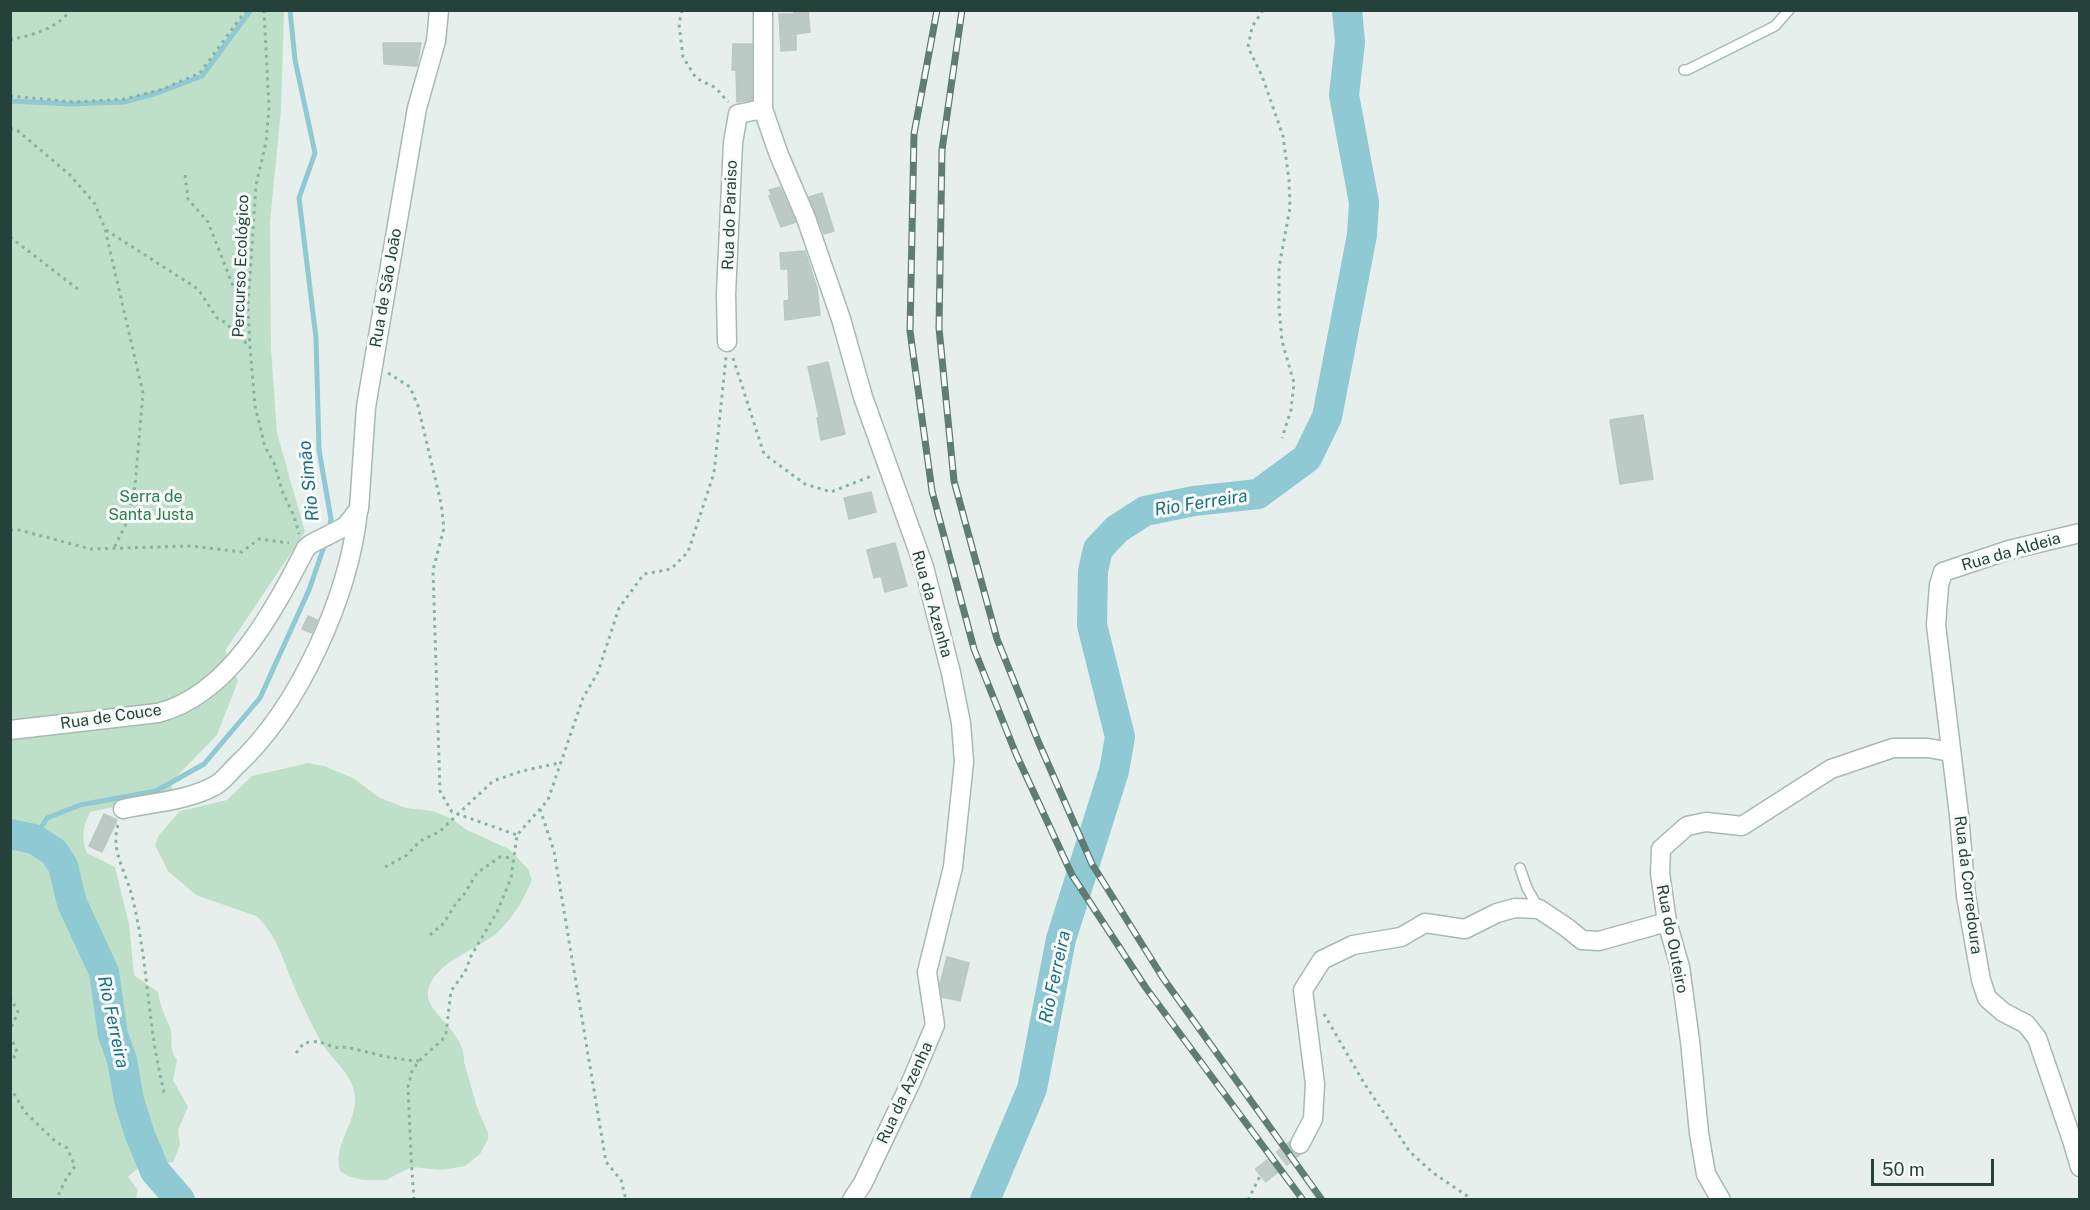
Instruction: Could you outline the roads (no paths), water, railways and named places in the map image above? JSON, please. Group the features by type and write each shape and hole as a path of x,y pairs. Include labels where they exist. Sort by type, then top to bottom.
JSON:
{"street":[{"name":"Rua de São João","path":"123,809 181,798 216,785 264,737 283,711 329,623 355,540 366,407 417,108 436,41 439,10"},
{"name":"Rua da Azenha","path":"763,10 763,109 779,155 806,218 837,308 863,397 924,567 951,673 961,723 964,762 953,867 927,972 935,1026 915,1075 863,1183 852,1200"},
{"name":"Rua do Paraiso","path":"728,342 726,294 733,143 738,114 763,109"},
{"name":"Rua de Couce","path":"10,730 158,713 190,701 220,678 248,644 271,612 303,545 346,526 359,509"},
{"name":"Rua da Aldeia","path":"1943,572 2009,550 2079,533"},
{"name":"Rua da Corredoura","path":"1943,572 1938,585 1936,625 1966,896 1981,980 1987,998 2003,1012 2026,1024 2037,1038 2079,1167"},
{"name":"Rua do Outeiro","path":"1721,1200 1706,1174 1699,1133 1680,967 1667,922 1660,873 1662,849 1687,826 1706,822 1742,826 1832,769 1893,748 1928,748 1951,752"},
{"path":"1300,1144 1313,1119 1315,1084 1303,990 1323,960 1353,945 1401,937 1425,923 1465,929 1515,908 1539,909 1582,940 1599,941 1667,922"}],"lane":[{"path":"1684,70 1775,26 1790,10"},
{"path":"1520,868 1527,888 1539,909"}],"waterway":[{"path":"10,101 71,104 124,102 157,93 202,76 251,10"},
{"name":"Rio Simão","path":"290,10 295,60 315,153 299,198 316,338 319,450 331,519 329,529"},
{"name":"Rio Ferreira","path":"985,1200 1032,1089 1061,939 1114,771 1120,737 1092,625 1093,571 1098,549 1117,529 1145,511 1194,501 1258,494 1307,458 1327,417 1362,235 1364,203 1344,95 1350,42 1347,10"},
{"name":"Rio Simão","path":"34,839 47,818 80,805 156,791 204,764 260,698 309,590 326,541"},
{"name":"Rio Ferreira","path":"10,834 34,839 54,852 63,866 72,903 104,972 113,1035 122,1060 129,1100 140,1135 155,1171 180,1200"}],"tunnel":[{"path":"1260,1176 1300,1144"}],"railway":[{"path":"937,10 914,134 910,331 932,491 974,649 1016,754 1072,875 1146,988 1303,1200"},
{"path":"962,10 942,150 939,328 954,481 997,639 1038,741 1092,864 1163,978 1322,1200"}],"park label":[{"name":"Serra de Santa Justa","path":"151,506"}]}
